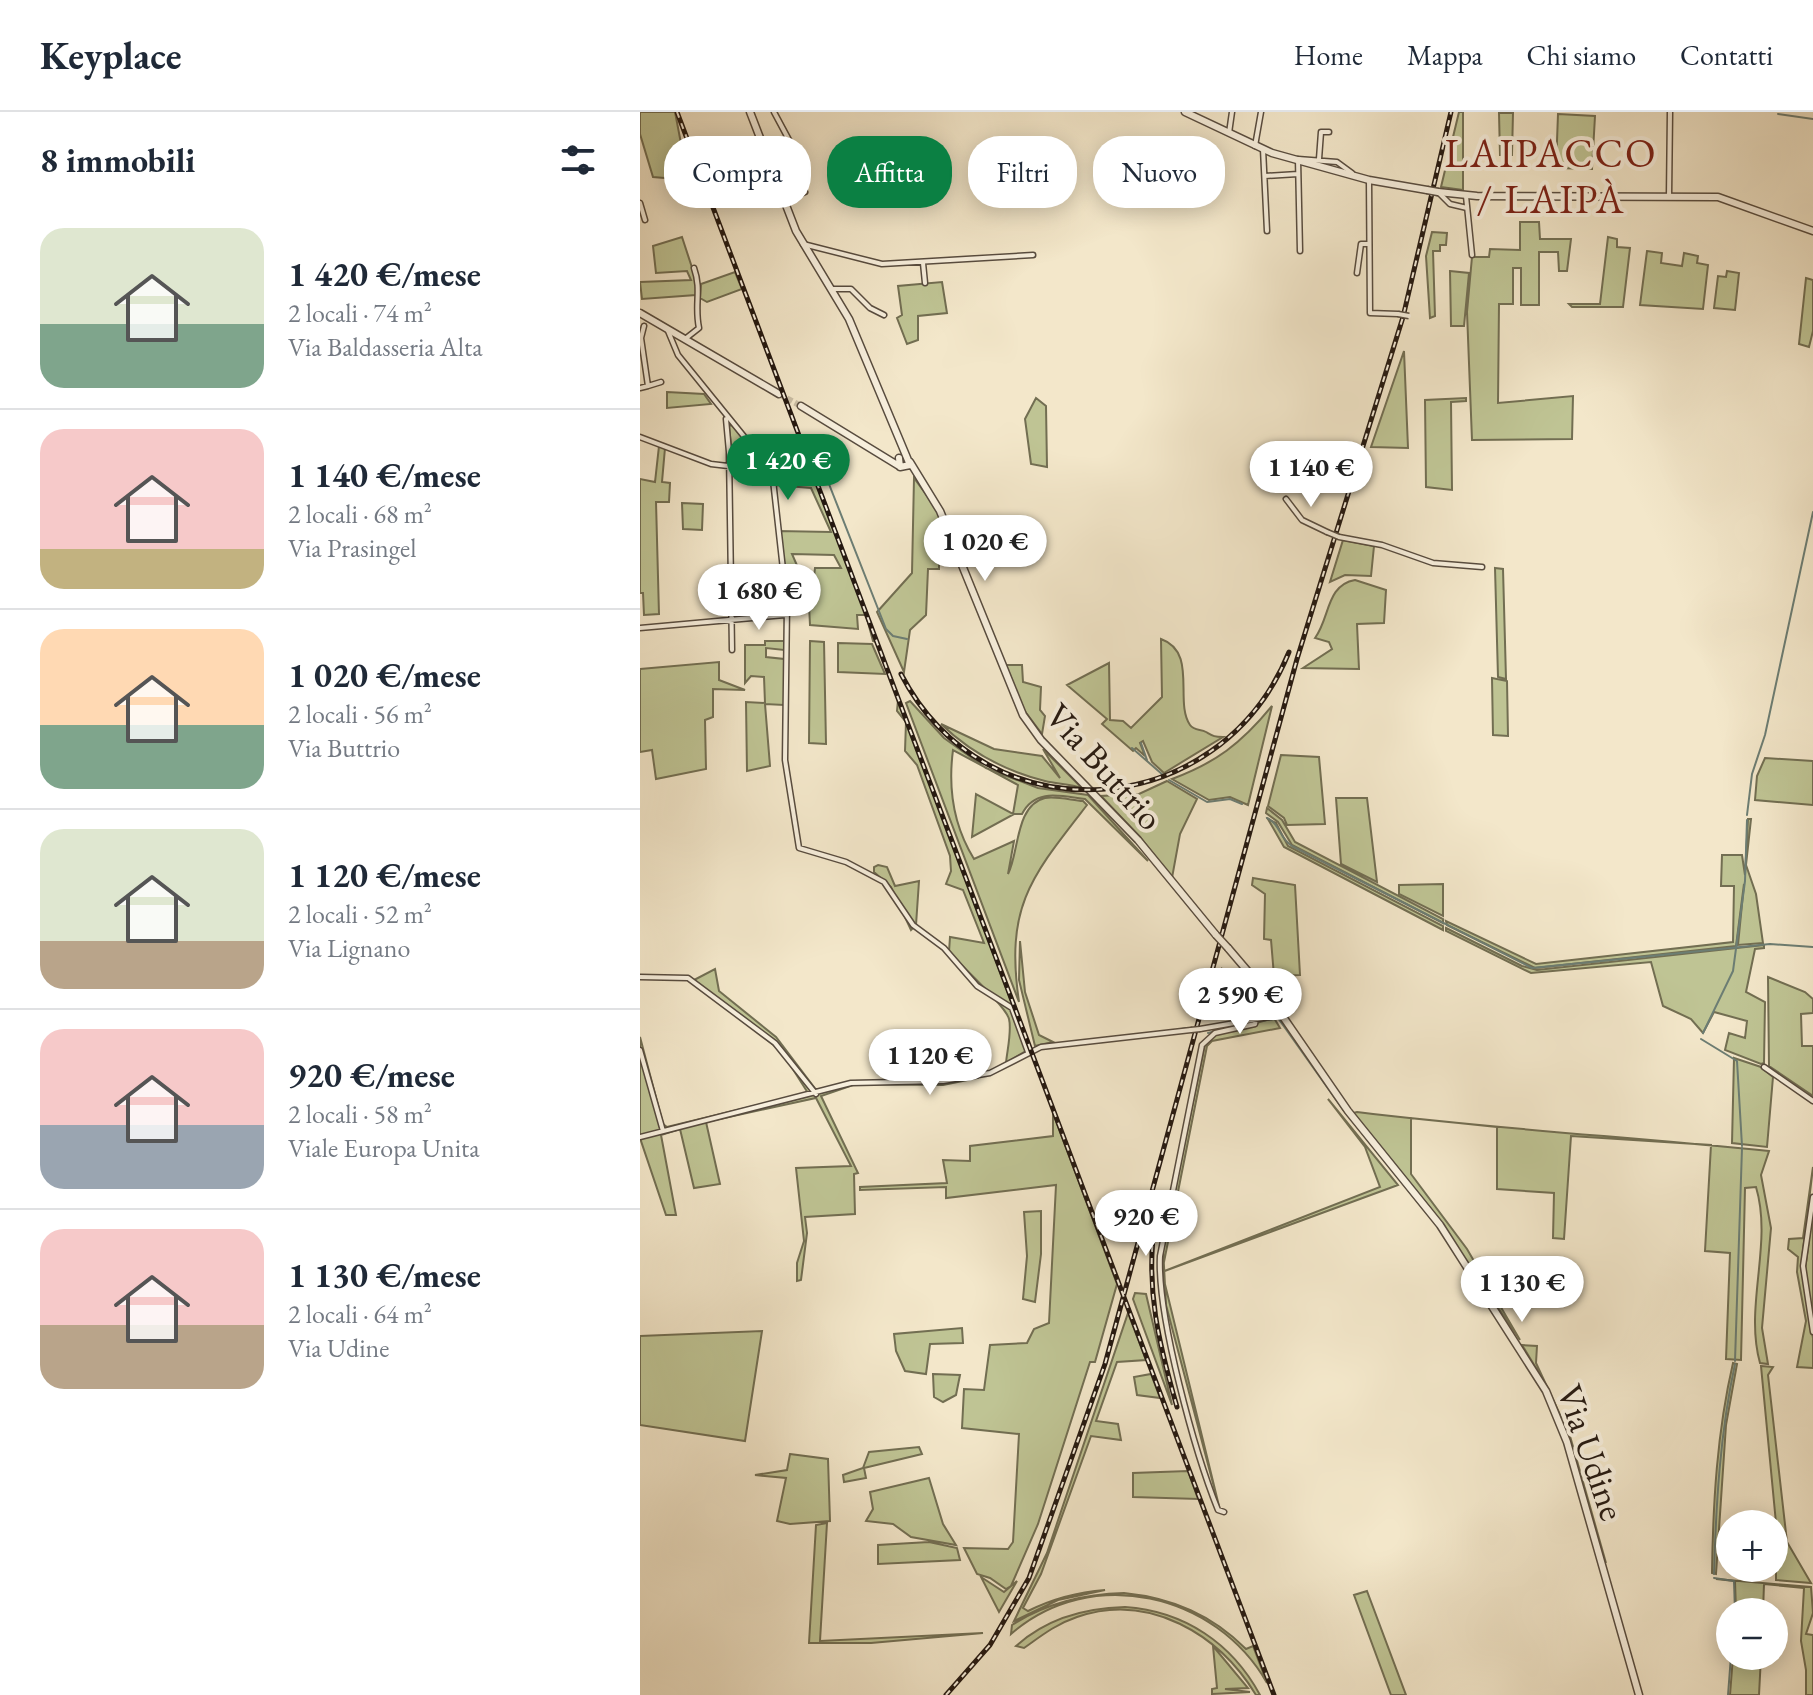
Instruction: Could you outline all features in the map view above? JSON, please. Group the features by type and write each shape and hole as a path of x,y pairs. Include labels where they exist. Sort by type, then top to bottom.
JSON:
{"street":[{"name":"Via Buttrio","path":"750,112 759,136"},
{"path":"774,112 787,136"},
{"path":"1185,112 1263,149 1369,180 1466,196 1728,198 1813,231"},
{"path":"1229,133 1232,112"},
{"path":"1255,146 1261,112"},
{"path":"1669,197 1670,112"},
{"path":"1319,159 1321,132 1329,132"},
{"path":"1263,149 1267,231"},
{"path":"1298,159 1337,162 1352,173"},
{"path":"1298,159 1300,251"},
{"path":"1265,176 1298,174"},
{"path":"1369,180 1370,313 1411,317"},
{"path":"1438,192 1455,207 1467,208"},
{"path":"1466,196 1472,255"},
{"path":"640,203 645,220"},
{"name":"Via Buttrio","path":"787,208 803,244 849,319 901,444 903,461 940,511 1015,699 1036,734 1138,840 1282,1015"},
{"path":"803,244 877,263 1033,255"},
{"path":"1357,273 1361,244 1368,244"},
{"path":"923,263 925,283"},
{"path":"685,339 699,329 695,307 701,291 694,268"},
{"path":"831,289 851,289 870,308 884,315"},
{"path":"648,386 641,338 645,316 779,394"},
{"path":"667,329 678,355 725,417 763,456 772,471 786,615 785,760 799,848 846,862 884,882 913,925 944,948 977,986 1012,1008 1028,1052"},
{"path":"640,388 661,382"},
{"path":"801,406 885,457 903,461"},
{"path":"725,417 729,469 732,650"},
{"path":"640,437 729,469 734,466 772,471"},
{"path":"1286,499 1302,520 1339,537 1382,545 1433,563 1482,567"},
{"path":"640,628 786,615"},
{"path":"640,977 688,978 775,1043 816,1094"},
{"path":"640,1137 851,1083 918,1084 983,1074 1028,1052 1058,1044 1145,1038 1282,1015"},
{"name":"Via Udine","path":"1282,1015 1329,1086 1440,1225 1546,1391 1567,1442 1639,1695"},
{"path":"1224,1512 1218,1510 1205,1473 1169,1332 1160,1256 1202,1045 1215,1033 1255,1024 1256,1019"},
{"path":"640,1050 663,1131"},
{"path":"1764,1067 1813,1101"},
{"path":"1813,1197 1803,1266 1813,1332"}],"green space":[{"path":"640,112 675,112 680,136 664,136 664,178 653,177 640,134"},
{"path":"1459,112 1463,112 1463,190 1441,187"},
{"path":"1499,113 1513,113 1512,155 1500,155"},
{"path":"1558,114 1595,116 1592,169 1556,168"},
{"path":"1520,222 1539,222 1540,239 1571,239 1567,271 1559,271 1558,252 1539,252 1539,305 1521,305 1521,268 1513,268 1513,304 1499,304 1498,403 1573,396 1572,439 1472,440 1467,312 1472,257 1489,257 1490,249 1520,250"},
{"path":"1432,232 1447,233 1446,245 1440,245 1440,251 1433,251 1435,316 1430,318 1426,256"},
{"path":"682,237 699,289 696,295 642,299 640,282 691,280 687,271 656,273 653,246"},
{"path":"1608,237 1617,239 1617,247 1630,248 1623,307 1572,307 1569,304 1600,304"},
{"path":"1647,251 1662,253 1661,263 1682,266 1684,253 1698,256 1697,263 1708,265 1703,309 1640,305"},
{"path":"1450,271 1469,273 1464,326 1451,326"},
{"path":"1727,271 1739,273 1735,310 1714,308 1718,276 1726,277"},
{"path":"735,272 742,289 707,302 700,298 701,284"},
{"path":"1806,278 1813,280 1813,331 1809,347 1799,344"},
{"path":"942,282 947,313 918,316 918,340 907,344 897,318 902,315 898,286"},
{"path":"1404,351 1408,448 1371,447"},
{"path":"667,392 704,394 711,404 667,408"},
{"path":"1036,398 1046,406 1047,467 1031,464 1025,419"},
{"path":"1466,398 1466,401 1451,402 1452,490 1426,487 1425,400"},
{"path":"732,425 768,467 733,463 729,426"},
{"path":"659,446 665,448 662,482 670,483 669,502 656,502 659,614 644,615 643,593 640,593 640,479 655,482"},
{"path":"774,473 814,478 866,615 857,615 858,629 810,625 809,605 788,606 778,531 831,532 811,488 775,485","holes":["792,554 834,555 841,568 815,568 814,577 802,577"]},
{"path":"914,478 939,512 939,569 928,569 926,615 910,630 904,672 877,612 912,573"},
{"path":"682,503 703,504 702,530 683,529"},
{"path":"1343,540 1374,546 1371,576 1345,575 1330,582"},
{"path":"1495,568 1503,569 1506,679 1498,677"},
{"path":"1355,580 1386,590 1384,623 1357,624 1359,669 1303,668 1332,649 1329,642 1315,638 1334,595 1346,583"},
{"path":"1161,639 1172,645 1179,655 1184,704 1190,725 1223,737 1164,773 1152,762 1143,741 1140,743 1145,756 1136,748 1133,751 1102,724 1107,719 1067,685 1109,663 1110,720 1123,721 1131,728 1162,697"},
{"path":"765,641 785,641 784,650 766,648 766,657 784,659 784,705 765,704 770,766 747,771 746,702 765,703 764,677 751,676 745,683 745,645 765,645"},
{"path":"810,641 824,642 826,744 809,743"},
{"path":"838,643 872,644 885,674 838,672"},
{"path":"719,662 719,680 745,690 713,689 713,717 705,720 706,769 656,779 652,750 640,752 640,669"},
{"path":"1005,665 1022,665 1023,682 1041,687 1040,710 1045,716 1042,734 1024,710"},
{"path":"1492,678 1507,681 1508,736 1493,735"},
{"path":"898,700 1029,1049 1006,1063 1010,1029 1006,1013 949,952 950,937 984,943 963,890 946,884 951,871 950,856 917,765 905,751 906,722 897,711"},
{"path":"910,701 944,738 985,767 953,750 951,778 954,806 961,833 974,859 1014,841 1008,874 1023,820 1035,802 1054,797 1083,801 1087,805 1051,853 1027,894 1016,941 1019,1002 906,703"},
{"path":"1272,706 1248,805 1230,797 1209,800 1172,779 1226,751"},
{"path":"941,724 994,749 1042,756 1060,778 1043,749 1082,788 1045,781 1002,766 976,752"},
{"path":"1281,755 1319,757 1325,824 1287,825 1284,818 1268,806"},
{"path":"1765,758 1813,761 1813,805 1755,800 1757,776"},
{"path":"988,769 1038,788 1088,795 1148,861 1085,799 1067,796 1034,800 1022,814 1014,814 972,837 976,794 1013,814 1018,785"},
{"path":"1167,781 1197,799 1180,834 1172,878 1140,837 1101,796 1139,794"},
{"path":"1336,798 1367,798 1377,882 1341,864"},
{"path":"1267,808 1282,820 1295,842 1443,919 1443,923 1292,845 1278,822 1266,813"},
{"path":"1268,819 1276,823 1288,846 1443,926 1443,930 1284,847"},
{"path":"1748,819 1751,819 1746,865 1756,894 1763,943 1738,945 1744,884 1736,946 1535,968 1447,925 1446,921 1536,964 1733,942 1734,886 1721,886 1722,855 1742,855 1745,875"},
{"path":"874,867 887,867 895,886 919,881 916,925 911,930 891,887 874,872"},
{"path":"1253,878 1295,885 1300,975 1274,976 1271,940 1264,939 1265,894 1252,885"},
{"path":"1443,884 1443,916 1399,894 1399,885"},
{"path":"1446,928 1522,966 1537,970 1764,945 1764,948 1755,949 1746,992 1765,1002 1764,1063 1725,1050 1729,1033 1745,1038 1747,1021 1714,1012 1703,1033 1691,1019 1663,1006 1651,962 1531,973 1446,931"},
{"path":"1020,941 1025,992 1039,1035 1053,1042 1035,1046 1019,980"},
{"path":"715,969 719,991 776,1037 817,1091 854,1081 930,1080 979,1073 978,1078 943,1085 856,1084 821,1096 858,1173 854,1174 855,1214 805,1217 807,1233 801,1280 797,1281 797,1263 804,1241 796,1168 851,1166 816,1098 706,1122 720,1184 694,1188 680,1129 661,1135 676,1215 666,1215 640,1138 640,1037 663,1124 667,1127 808,1093 782,1052 694,980"},
{"path":"1222,969 1252,1007 1212,1006"},
{"path":"1768,977 1805,992 1813,999 1813,1013 1801,1014 1802,1046 1813,1046 1813,1096 1769,1066"},
{"path":"1274,1018 1280,1028 1212,1041 1207,1046 1164,1263 1163,1247 1205,1044 1212,1036"},
{"path":"1734,1058 1761,1067 1773,1077 1767,1147 1732,1143"},
{"path":"1328,1099 1398,1185 1164,1271 1380,1187 1365,1147"},
{"path":"1053,1113 1117,1284 1095,1362 1090,1362 1038,1524 1011,1586 1006,1589 990,1578 977,1574 964,1548 1008,1549 1013,1542 1019,1434 962,1428 964,1389 984,1390 990,1345 1027,1343 1034,1329 1049,1323 1056,1185 946,1198 946,1187 860,1190 860,1187 947,1183 943,1160 970,1161 970,1146 1053,1136"},
{"path":"1353,1113 1411,1118 1411,1174 1467,1249 1520,1340 1431,1209"},
{"path":"1476,1125 1695,1144 1571,1136 1564,1239 1553,1238 1554,1193 1497,1189 1497,1127"},
{"path":"1711,1145 1769,1151 1761,1175 1771,1228 1762,1328 1768,1364 1760,1363 1756,1341 1762,1231 1756,1187 1745,1188 1741,1360 1726,1359 1730,1253 1705,1251"},
{"path":"1813,1167 1801,1267 1813,1338 1813,1368 1797,1367 1806,1321 1797,1272 1798,1257 1788,1249 1789,1239 1803,1238"},
{"path":"1813,1208 1813,1322 1805,1270"},
{"path":"1041,1211 1041,1254 1035,1302 1023,1299 1027,1256 1024,1212"},
{"path":"1165,1284 1219,1506 1166,1305"},
{"path":"1135,1293 1146,1294 1172,1405 1133,1299"},
{"path":"1128,1313 1146,1360 1117,1362 1096,1421 1118,1424 1121,1440 1091,1436 1041,1574 1023,1608 1028,1611 1065,1597 1105,1590 1058,1600 1014,1621 1047,1553"},
{"path":"962,1328 963,1343 930,1344 926,1374 905,1371 896,1351 894,1334"},
{"path":"762,1331 745,1441 640,1425 640,1336"},
{"path":"1522,1345 1537,1346 1536,1363 1570,1436 1606,1563 1565,1428 1545,1383"},
{"path":"1733,1363 1737,1364 1726,1425 1720,1510 1716,1510 1716,1574 1712,1573 1713,1520 1723,1415"},
{"path":"1761,1366 1773,1367 1768,1375 1783,1510 1775,1510"},
{"path":"933,1374 960,1375 956,1395 943,1402 934,1397"},
{"path":"1151,1374 1160,1398 1137,1395 1134,1377"},
{"path":"919,1447 922,1454 864,1468 866,1478 844,1482 843,1475 863,1468 869,1452"},
{"path":"790,1454 828,1459 830,1521 790,1524 777,1521 786,1478 755,1475 787,1470"},
{"path":"1188,1471 1198,1499 1133,1497 1133,1473"},
{"path":"929,1478 943,1524 956,1545 911,1537 893,1524 866,1521 873,1509 870,1492"},
{"path":"827,1523 820,1641 983,1633 871,1643 809,1643 816,1525"},
{"path":"929,1542 957,1548 960,1560 878,1564 878,1545"},
{"path":"1788,1544 1811,1583 1788,1581"},
{"path":"981,1577 1004,1592 1017,1581 999,1612"},
{"path":"1735,1582 1811,1587 1813,1613 1806,1634 1813,1635 1813,1695 1806,1695 1801,1641 1804,1588 1764,1584 1764,1598 1736,1598"},
{"path":"1367,1591 1406,1695 1391,1695 1354,1595"},
{"path":"1124,1593 1159,1599 1191,1610 1219,1627 1246,1649 1253,1646 1267,1683 1245,1652 1217,1628 1185,1609 1150,1598 1114,1595 1078,1599 1043,1612 1011,1634 1012,1625 1052,1605 1094,1595"},
{"path":"1125,1607 1167,1615 1204,1633 1235,1660 1260,1695 1256,1695 1223,1654 1202,1637 1156,1615 1130,1610 1104,1611 1062,1623 1024,1648 1016,1646 1040,1628 1067,1616"},
{"path":"1213,1646 1248,1688 1225,1689 1250,1692 1212,1694 1212,1689 1217,1688"},
{"path":"1732,1670 1760,1670 1759,1695 1730,1695"}],"waterway":[{"path":"1778,114 1813,119"},
{"path":"827,479 886,629 893,636 907,639"},
{"path":"1747,815 1752,774 1765,735 1813,512"},
{"path":"1141,743 1147,760"},
{"path":"1132,748 1163,775"},
{"path":"1169,780 1207,802 1230,799 1242,804"},
{"path":"1267,818 1292,846 1532,968 1770,944 1813,947"},
{"path":"1703,1033 1733,971 1745,881 1747,820"},
{"path":"1278,1018 1344,1111"},
{"path":"1259,1021 1275,1019"},
{"path":"1208,1033 1253,1022"},
{"path":"1177,1030 1186,1028"},
{"path":"1701,1039 1737,1061 1742,1146"},
{"path":"1735,1361 1742,1148"},
{"path":"1714,1574 1720,1469 1735,1364"},
{"path":"1714,1578 1734,1581 1735,1598"},
{"path":"1728,1695 1730,1670"}],"tunnel":[{"path":"779,394 801,406"}],"railway":[{"path":"677,112 1274,1695"},
{"path":"946,1695 990,1645 1029,1578 1105,1364 1297,659 1403,317 1451,112"},
{"path":"901,674 940,728 988,765 1043,785 1101,789 1159,778 1211,751 1256,709 1289,652"},
{"path":"1155,1222 1153,1292 1177,1407"}],"district":[{"name":"LAIPACCO / LAIPÀ","path":"1551,176"}]}
